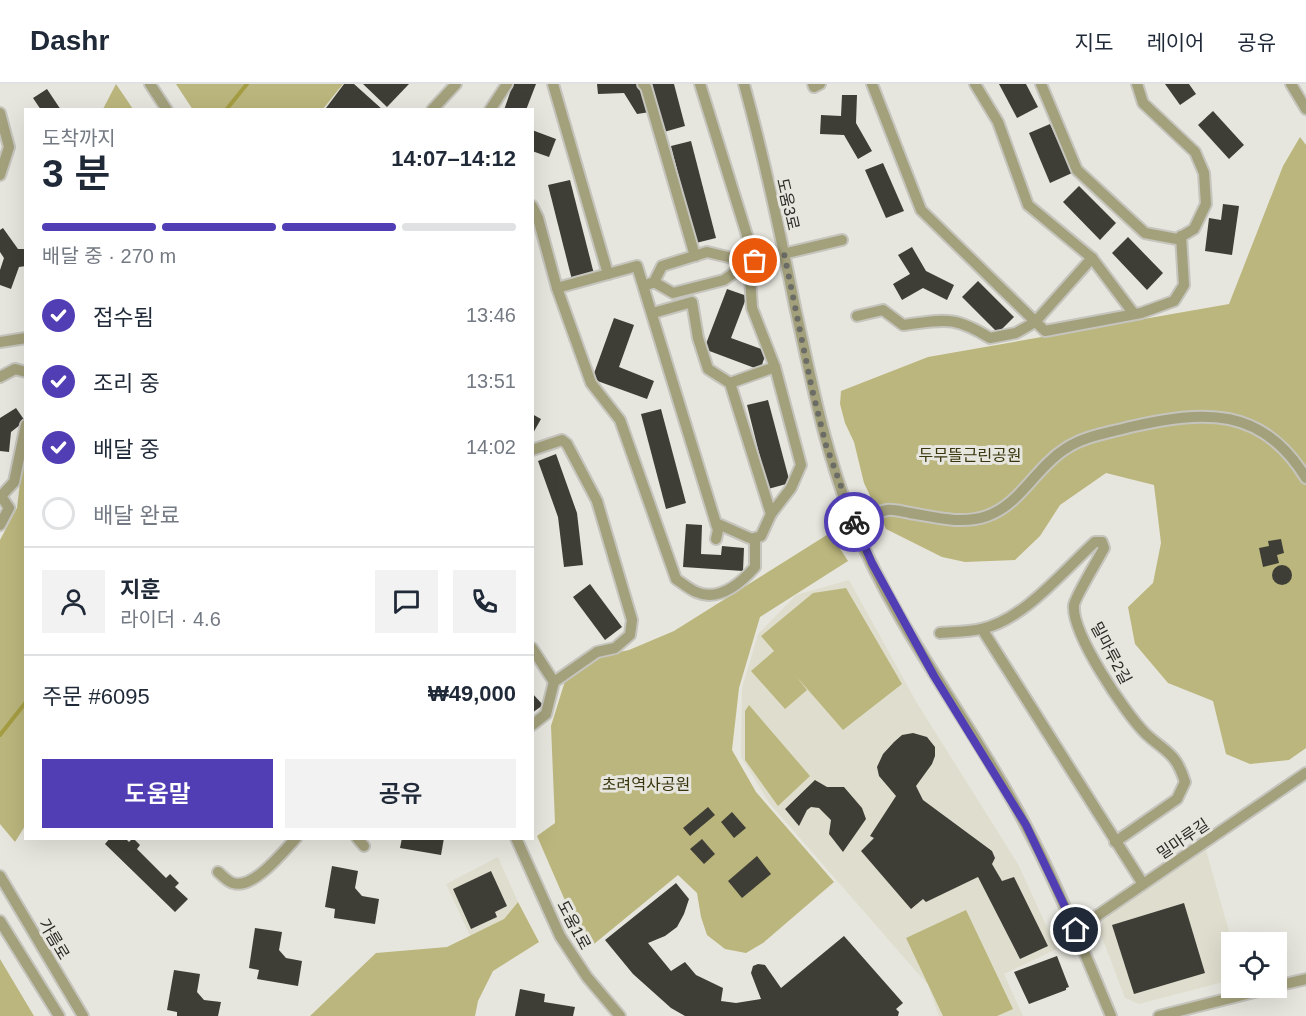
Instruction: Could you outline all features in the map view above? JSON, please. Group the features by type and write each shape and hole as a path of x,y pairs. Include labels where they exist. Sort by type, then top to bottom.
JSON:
{"street":[{"path":"150,84 166,108"},
{"path":"434,108 456,84"},
{"path":"491,108 507,84"},
{"path":"554,84 608,274"},
{"path":"643,84 646,87 694,256"},
{"path":"700,84 752,261 752,308 776,368 801,465 791,488 771,514 761,536 752,539 716,523"},
{"name":"도움3로","path":"744,84 826,445 855,526 872,563 934,676 1026,825 1076,930 1112,1016"},
{"path":"813,84 814,87 820,84"},
{"path":"872,84 921,210 1045,331 1134,314 1174,301 1184,285 1181,236"},
{"path":"975,84 998,122 1028,206 1092,258 1134,314"},
{"path":"1041,84 1077,170 1145,233 1177,239 1194,229 1206,204 1204,173 1195,152 1143,103 1137,84"},
{"path":"1291,84 1306,107"},
{"path":"0,113 9,147 0,175"},
{"path":"534,210 557,288 591,383 620,420 676,579 698,593 719,595 744,580 755,567 755,538"},
{"path":"557,288 637,266 650,283 674,293 724,280 752,261 842,240"},
{"path":"716,539 718,530 653,313 650,283 663,266 707,252 752,261"},
{"path":"857,316 884,310 903,326 949,319 972,327 990,338 1016,333 1035,322 1092,258"},
{"path":"653,313 692,302 698,338 708,369 730,383 771,514"},
{"path":"0,342 24,338"},
{"path":"730,383 776,368"},
{"path":"0,377 15,369 24,371"},
{"path":"855,526 870,516 889,509 954,520 973,520 988,516 1012,503 1064,449 1100,434 1182,417 1203,416 1245,423 1280,445 1296,462 1306,478"},
{"path":"0,525 9,508 1,496 14,482 24,434"},
{"path":"534,449 562,441 567,444 597,501 632,620 630,635 615,648 597,651 554,682 546,714 534,723"},
{"name":"밀마루2길","path":"940,633 982,629 1025,609 1095,542 1102,542 1104,548 1074,605 1080,634 1123,706 1145,733 1171,754 1180,766 1185,782 1177,799 1115,842"},
{"path":"982,629 1143,884"},
{"path":"534,651 554,682"},
{"name":"밀마루길","path":"1076,930 1306,773"},
{"path":"218,872 232,883 245,885 256,878 294,840"},
{"name":"도움1로","path":"517,840 560,936 587,977 620,1016"},
{"name":"가름로","path":"0,876 83,1016"},
{"path":"0,921 59,1016"},
{"path":"1287,984 1306,979"},
{"path":"1159,1016 1231,998"}],"shaded area":[{"path":"849,580 917,703 1018,864 1057,949 1004,974 1023,1016 939,1016 928,985 770,804 741,757 742,688 758,634 796,595"},
{"path":"1206,850 1229,932 1221,932 1221,983 1139,1004 1125,998 1100,932 1103,919"},
{"path":"498,857 518,902 504,919 470,936 446,884"}],"green space":[{"path":"116,84 132,108 104,108"},
{"path":"176,84 343,84 324,108 192,108"},
{"name":"두무뜰근린공원","path":"1300,137 1306,145 1306,748 1289,760 1250,764 1226,754 1213,701 1168,683 1135,644 1128,607 1153,583 1161,543 1154,485 1106,473 1060,505 1040,536 1015,560 965,562 942,557 886,529 864,483 854,442 845,423 840,404 841,391 928,357 1229,304 1283,166"},
{"path":"24,449 24,828 15,842 0,824 0,540 17,508"},
{"name":"초려역사공원","path":"830,533 848,561 760,617 739,688 732,750 756,792 834,882 763,943 746,953 725,949 707,935 697,893 678,875 594,944 570,912 537,836 555,823 551,726 565,681 595,657 629,650 674,631"},
{"path":"846,588 902,684 843,730 796,676 807,690 785,709 751,671 774,651 761,636 813,593"},
{"path":"749,705 810,776 778,806 745,760 745,711"},
{"path":"518,902 539,942 493,971 478,1001 475,1016 310,1016 376,953 447,947 504,919"},
{"path":"966,910 1013,1009 997,1016 943,1016 906,938"},
{"path":"0,959 34,1016 0,1016"}],"building":[{"path":"344,84 354,84 381,108 326,108"},
{"path":"363,84 409,84 387,107"},
{"path":"513,84 536,84 527,108 505,108"},
{"path":"597,84 637,84 641,88 650,112 637,114 624,93 598,94"},
{"path":"652,84 674,84 685,126 664,132"},
{"path":"999,84 1026,84 1038,107 1017,118"},
{"path":"1165,84 1189,84 1196,94 1180,105"},
{"path":"47,89 60,108 40,108 33,98"},
{"path":"842,95 857,95 856,123 872,151 858,159 844,135 820,134 821,115 841,116"},
{"path":"1213,111 1244,145 1229,159 1198,125"},
{"path":"1050,124 1072,173 1050,183 1029,133"},
{"path":"534,131 556,139 549,157 534,152"},
{"path":"691,141 716,238 696,243 671,146"},
{"path":"883,163 904,211 886,218 865,170"},
{"path":"570,180 594,274 572,280 548,185"},
{"path":"1079,186 1116,223 1100,240 1063,202"},
{"path":"1223,204 1239,206 1232,255 1205,251 1209,218 1221,220"},
{"path":"3,228 18,249 24,249 24,266 19,267 11,289 0,285 0,270 4,258 0,252 0,230"},
{"path":"1128,237 1163,273 1147,290 1112,253"},
{"path":"912,247 926,271 954,285 947,300 923,288 902,300 893,284 910,274 898,255"},
{"path":"978,281 1014,317 998,333 962,297"},
{"path":"727,289 747,296 731,338 767,351 760,370 704,349"},
{"path":"614,318 634,325 619,367 654,381 647,399 592,379"},
{"path":"768,400 790,483 768,489 747,405"},
{"path":"16,408 24,420 11,432 9,452 0,451 0,418"},
{"path":"661,409 686,503 666,509 641,414"},
{"path":"534,415 541,419 534,431"},
{"path":"556,454 577,513 583,565 564,567 558,517 538,461"},
{"path":"686,524 702,525 701,554 721,555 722,546 744,548 743,571 683,567"},
{"path":"1281,539 1284,553 1277,555 1279,563 1263,567 1259,548 1269,546 1268,541"},
{"path":"1278,565 1286,565 1292,571 1292,579 1286,585 1278,585 1272,579 1272,571"},
{"path":"590,584 622,627 605,640 573,597"},
{"path":"534,695 543,705 534,712"},
{"path":"913,733 927,737 935,747 932,764 916,786 923,800 992,851 995,858 992,864 1002,881 1014,877 1048,946 1020,959 978,877 926,902 923,899 911,909 861,851 874,838 870,836 896,796 879,776 877,767 883,754 894,742 902,735"},
{"path":"815,780 827,787 844,787 862,808 866,819 843,852 829,834 831,820 819,808 811,807 807,810 799,826 785,809"},
{"path":"708,807 715,815 690,836 683,828"},
{"path":"732,812 746,828 734,838 721,822"},
{"path":"702,839 715,854 704,864 690,849"},
{"path":"108,840 129,842 135,840 140,845 137,849 166,878 170,874 179,883 175,887 188,899 175,912 105,844"},
{"path":"402,840 444,840 441,855 400,848"},
{"path":"757,856 771,874 742,898 728,881"},
{"path":"332,866 358,871 355,888 362,896 379,899 375,924 334,918 335,909 325,907"},
{"path":"491,871 507,906 495,912 497,917 471,929 453,889"},
{"path":"676,883 689,899 684,914 677,927 665,936 648,943 671,971 685,962 696,975 723,988 721,1001 736,1003 761,999 751,973 753,966 765,965 781,988 844,936 903,1003 896,1009 899,1012 898,1016 685,1016 671,1008 633,974 605,940"},
{"path":"1184,903 1205,973 1134,994 1112,925"},
{"path":"255,928 282,932 279,950 286,958 302,961 298,986 257,979 259,970 249,968"},
{"path":"1057,956 1069,987 1029,1004 1014,972"},
{"path":"174,970 200,974 197,992 204,1000 221,1002 218,1016 177,1016 177,1012 167,1010"},
{"path":"520,989 545,994 544,1002 575,1007 573,1016 515,1016"}],"waterway":[{"path":"228,108 247,84"},
{"path":"0,735 24,705"}],"way so far":[{"path":"755,261 784,253 826,445 854,522"}],"route":[{"path":"854,522 872,563 934,676 1026,825 1076,930"}]}
